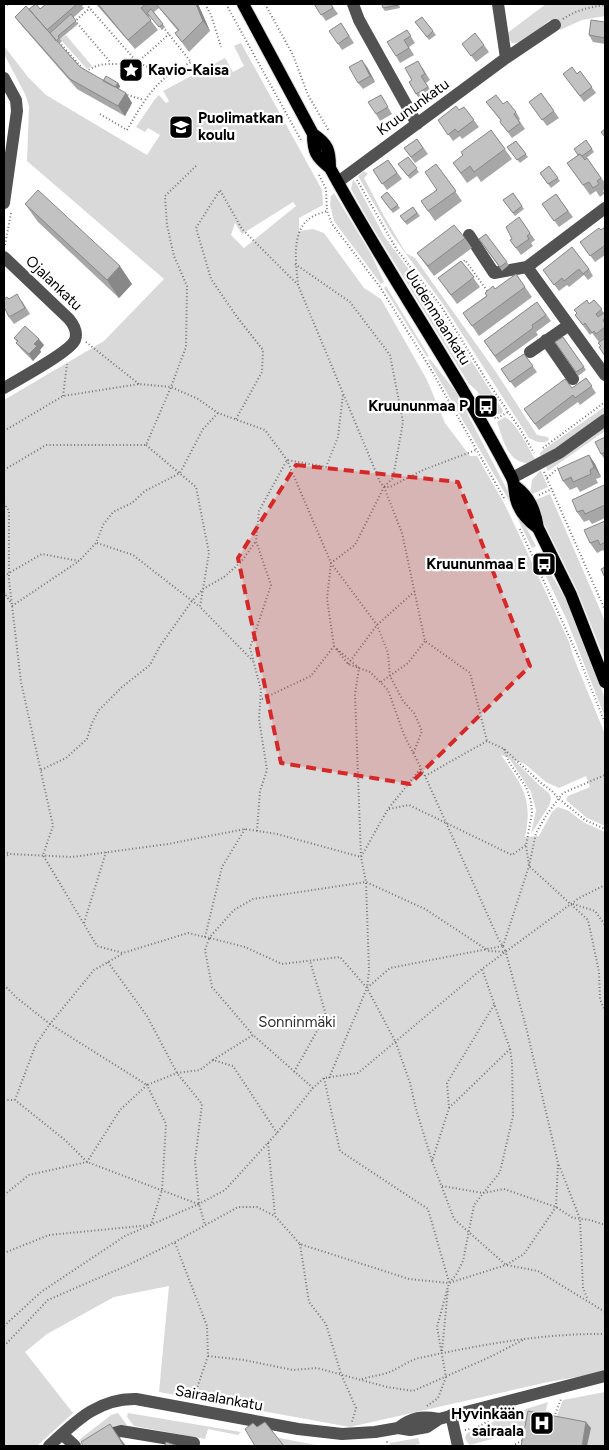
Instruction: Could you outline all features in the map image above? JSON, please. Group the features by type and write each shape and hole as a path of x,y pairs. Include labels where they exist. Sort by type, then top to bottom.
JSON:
{"main road":[{"name":"Uudenmaankatu","path":"243,4 313,134 313,147 324,170 338,182 470,400 513,482 518,504 527,520 538,528 571,595 605,682"}],"street":[{"path":"353,4 417,124"},
{"path":"498,4 506,58"},
{"name":"Kruununkatu","path":"338,182 506,58 555,25"},
{"path":"4,78 16,100 17,111 8,205"},
{"path":"469,235 494,272 527,267 605,208"},
{"name":"Ojalankatu","path":"4,253 69,319 74,326 76,335"},
{"path":"527,267 569,325 594,352 605,375"},
{"path":"530,352 569,325"},
{"path":"4,388 70,347 76,335"},
{"path":"546,340 573,380"},
{"path":"513,482 560,453 605,420"},
{"name":"Sairaalankatu","path":"49,1446 91,1412 108,1402 121,1399 136,1399 298,1429 342,1434 375,1432 398,1428 410,1430 427,1427 445,1417 605,1376"},
{"path":"445,1417 458,1446"},
{"path":"95,1446 110,1434 121,1430 194,1443"},
{"path":"62,1434 75,1446"}],"path":[{"path":"4,7 9,4"},
{"path":"86,4 136,62 167,76"},
{"path":"205,4 211,15 221,47"},
{"path":"226,4 304,148"},
{"path":"265,4 293,55 308,94 331,136"},
{"path":"555,25 571,14 605,5"},
{"path":"69,27 90,8"},
{"path":"75,21 111,64"},
{"path":"100,114 127,130 144,100 154,87 167,76 191,62 158,21"},
{"path":"85,73 99,64 136,62 169,34"},
{"path":"56,38 85,73 89,75"},
{"path":"121,93 144,100"},
{"path":"146,446 186,347 187,286 172,248 164,196 196,166"},
{"path":"324,170 328,211 332,224 380,287 425,360 506,502"},
{"path":"352,172 397,250 441,306 541,464 605,610"},
{"path":"236,419 262,372 263,350 211,279 196,228 220,190 242,229 298,285"},
{"path":"4,253 8,205"},
{"path":"328,211 310,218 299,231 295,264 298,285 402,533 425,641 470,674 487,741"},
{"path":"459,264 465,260 488,292"},
{"path":"295,264 350,302 390,355 403,422 393,478 384,487 355,545 331,563 327,599 334,646 348,664 370,672 388,690 404,735 425,776 506,952 558,1162 580,1219 583,1288 589,1302"},
{"path":"380,287 385,284"},
{"path":"76,335 139,384"},
{"path":"63,396 64,376 70,347"},
{"path":"425,360 430,357"},
{"path":"4,431 63,396 139,384 171,388 198,399 218,413 265,430 287,460 331,563 377,625 388,653 390,676 402,701 414,713 422,731 413,754"},
{"path":"287,460 326,467 338,437 343,393"},
{"path":"542,448 605,403"},
{"path":"486,406 496,419 508,412"},
{"path":"12,606 79,561 96,543 103,525 113,512 132,503 146,491 180,473 203,429 218,413"},
{"path":"4,470 46,445 146,446 196,487 209,553 200,607"},
{"path":"384,487 390,487 423,470 477,449"},
{"path":"257,831 260,790 267,770 259,719 261,690 250,648 271,585 256,541 259,511 287,460"},
{"path":"4,503 9,511 9,572 21,682 53,826 44,855 98,946 123,953"},
{"path":"517,522 579,658 605,723"},
{"path":"41,770 66,758 87,740 92,723 99,710 122,687 150,665 160,646 192,601 203,589 224,577 241,562 256,541"},
{"path":"96,543 132,555 200,607 254,662"},
{"path":"531,550 535,548"},
{"path":"4,576 42,554 79,561"},
{"path":"540,570 545,567"},
{"path":"348,664 377,625 414,591"},
{"path":"4,592 12,606"},
{"path":"380,682 408,664 425,641"},
{"path":"334,646 359,668"},
{"path":"260,700 311,676 334,646"},
{"path":"329,1078 367,988 369,970 366,882 361,857 355,694 359,668"},
{"path":"487,741 504,749 585,820 605,829"},
{"path":"425,776 487,741"},
{"path":"504,749 509,762 526,787 532,800 532,813 526,845 529,866 588,920 599,972 600,999 605,1011"},
{"path":"361,857 388,809 421,768"},
{"path":"503,946 529,866 536,833 563,793 605,775"},
{"path":"388,809 409,805 512,856 526,845"},
{"path":"4,851 10,854 72,856 168,844 245,829 277,834 361,857"},
{"path":"204,937 222,867 245,829"},
{"path":"84,923 106,852"},
{"path":"4,857 10,854"},
{"path":"313,1088 253,1035 212,987 205,950 209,938 234,910 254,899 366,882 425,909 489,951 506,952"},
{"path":"4,1326 41,1292 125,1236 199,1204 224,1190 277,1133 313,1088 324,1078 358,1073 482,969 571,904 605,885"},
{"path":"571,904 595,911 605,924"},
{"path":"15,1100 36,1044 50,1024 94,970 123,953 188,933 245,947 282,964 340,957 367,988 396,1043 410,1083 432,1161 454,1219 506,1265 538,1271 605,1312"},
{"path":"367,988 390,968 503,946"},
{"path":"294,1072 326,1015 310,961"},
{"path":"108,962 147,1016 177,1074 202,1104 196,1161 199,1204 205,1225"},
{"path":"419,1408 428,1405 438,1398 446,1377 437,1327 449,1283 464,1261 474,1205 500,1172 513,1116 510,1049 482,969"},
{"path":"4,985 17,998 50,1024 147,1086 166,1124 162,1190 151,1225"},
{"path":"432,1161 449,1108 447,1083 494,1005"},
{"path":"4,1195 29,1175 87,1162 120,1110 147,1086 177,1074 200,1070 253,1035"},
{"path":"449,1108 510,1049"},
{"path":"213,1060 233,1066 277,1133"},
{"path":"324,1078 340,1151 428,1209 449,1283 442,1354"},
{"path":"4,1100 15,1100 65,1140 87,1162 199,1204"},
{"path":"268,1143 275,1216"},
{"path":"4,1346 48,1300 126,1266 175,1242 238,1207 257,1207 275,1216 300,1244 409,1279 449,1283 506,1265 524,1254 556,1207 558,1162"},
{"path":"442,1186 483,1193 504,1189 556,1207 573,1218 605,1225"},
{"path":"4,1253 49,1235 151,1225"},
{"path":"167,1406 197,1388 208,1356 207,1326 175,1242"},
{"path":"300,1244 309,1302 326,1324 341,1374 356,1408 350,1427"},
{"path":"360,1379 390,1372 417,1358 523,1340 580,1334 605,1334"},
{"path":"208,1356 244,1360 293,1370 318,1368 387,1387 413,1391 490,1357 523,1340"},
{"path":"552,1422 562,1396"},
{"path":"512,1446 523,1440 529,1440"},
{"path":"387,1446 388,1441"}],"highlighted area":[{"path":"296,465 458,482 530,666 410,784 281,763 238,558"}],"green space":[{"path":"546,4 605,4 605,16 582,20 560,30 550,20 522,42 512,43 506,34"},
{"path":"66,35 92,66 87,69 60,39"},
{"name":"Sonninmäki","path":"241,43 322,190 323,205 299,218 299,231 313,229 324,233 364,288 381,299 427,380 445,423 470,456 477,456 506,507 569,642 605,734 605,826 587,818 566,800 568,796 590,787 586,776 559,788 546,782 525,764 514,760 549,793 551,798 550,804 531,834 536,810 531,792 509,758 501,755 520,785 527,803 528,813 525,837 539,836 552,812 558,807 569,811 583,822 605,832 605,1372 548,1382 350,1427 159,1392 169,1286 114,1297 47,1334 25,1352 73,1413 37,1446 4,1446 4,400 104,341 164,279 27,161 29,107 26,96 4,54 4,46 28,77 46,95 147,155 160,135 148,128 145,132 136,127 155,99 159,95 166,103 169,101 163,91 225,58 233,72 244,66 234,46","holes":["293,202 296,206 244,248 231,235 235,223 242,234"]},
{"path":"364,171 368,174 364,178 406,253 415,258 496,372 537,435 548,437 549,440 541,442 529,438 443,304 392,235 358,176"},
{"path":"353,180 384,236 441,313 502,409 503,412 501,414 493,413 496,410 491,403 487,405 477,391 469,384 370,223 351,189"},
{"path":"334,193 371,254 384,282 381,284 334,221 330,205 331,196"},
{"path":"386,286 429,356 427,357 384,288"},
{"path":"430,359 456,392 514,503 511,504 428,360"},
{"path":"603,408 605,413 541,458 540,453 543,450"},
{"path":"505,417 518,430 535,459 528,463 521,462 511,454 504,442 497,422"},
{"path":"605,426 605,431 548,471 546,467"},
{"path":"540,471 548,487 530,495 532,480"},
{"path":"550,494 605,621 605,660 577,590 533,501"},
{"path":"517,510 536,546 532,548 515,513"},
{"path":"547,567 566,600 594,667 605,699 605,717 566,618 543,570"},
{"path":"605,1392 605,1446 587,1446 590,1428 554,1423 563,1400"},
{"path":"548,1402 543,1421 518,1427 492,1439 470,1445 465,1438 467,1433 481,1429 501,1417"},
{"path":"118,1413 127,1425 109,1428 82,1443 79,1440 111,1415"},
{"path":"128,1413 241,1432 238,1435 208,1429 205,1439 134,1426 127,1417"},
{"path":"269,1436 321,1446 283,1446"},
{"path":"418,1438 420,1444 389,1446 390,1443"}],"building":[{"path":"36,4 40,9 46,4 77,4 47,30 29,9"},
{"path":"98,4 146,4 141,8 151,20 128,40"},
{"path":"156,4 196,4 203,21 182,42 175,33 179,30"},
{"path":"314,4 331,4 333,8 321,15"},
{"path":"382,4 398,4 398,5 383,8"},
{"path":"26,6 80,67 126,93 118,106 70,79 15,17"},
{"path":"151,9 163,24 159,27 147,13"},
{"path":"71,14 76,21 58,36 59,38 56,41 50,33"},
{"path":"422,17 433,31 427,37 415,22"},
{"path":"591,20 605,22 605,38 589,35"},
{"path":"341,23 349,36 338,44 329,31"},
{"path":"407,30 411,36 404,40 409,48 396,56 387,42"},
{"path":"475,33 484,45 471,56 462,44"},
{"path":"362,60 370,76 358,83 349,67"},
{"path":"418,61 425,74 421,76 428,87 416,94 409,82 412,80 405,68"},
{"path":"572,67 577,74 580,71 592,87 580,96 563,74"},
{"path":"106,76 118,83 115,87 103,81"},
{"path":"541,93 554,111 542,120 529,102"},
{"path":"381,95 388,107 376,114 368,102"},
{"path":"496,95 503,104 507,101 516,112 514,114 520,123 508,132 486,102"},
{"path":"456,106 459,110 464,107 474,120 458,132 455,129 448,135 438,120"},
{"path":"605,129 605,137 601,132"},
{"path":"491,130 505,149 474,172 470,166 461,173 453,163 463,155 461,152"},
{"path":"417,139 423,148 411,157 404,148"},
{"path":"586,140 592,149 582,156 578,155 574,149"},
{"path":"516,141 526,154 517,160 507,147"},
{"path":"580,154 585,160 587,158 601,178 597,181 599,184 593,188 589,182 583,185 567,163"},
{"path":"408,157 417,168 408,176 398,164"},
{"path":"388,160 397,173 382,184 373,170"},
{"path":"436,164 456,191 428,211 421,201 437,190 425,172"},
{"path":"549,166 558,178 548,184 540,173"},
{"path":"38,190 120,266 107,280 25,204"},
{"path":"387,192 398,205 391,210 381,197"},
{"path":"513,193 522,206 513,213 503,200"},
{"path":"556,194 568,211 554,221 542,204"},
{"path":"413,207 417,213 405,222 400,216"},
{"path":"519,217 530,233 527,236 529,239 516,248 510,240 512,239 506,227"},
{"path":"454,225 465,238 428,266 417,253"},
{"path":"605,227 605,248 604,246 590,256 580,242 599,228 601,230"},
{"path":"486,234 507,262 500,267 479,239"},
{"path":"572,247 589,269 583,274 579,269 564,281 562,278 554,285 543,270"},
{"path":"461,261 474,277 451,295 438,278"},
{"path":"516,274 525,287 472,326 463,313 487,296 485,293 493,286 495,289"},
{"path":"17,294 25,308 9,317 4,307 4,299 7,297 9,299"},
{"path":"587,300 589,304 594,300 602,309 596,314 598,317 605,312 603,320 605,327 596,334 594,331 592,333 585,323 583,325 575,315 577,313 574,310"},
{"path":"537,302 546,315 532,325 533,328 495,356 484,341"},
{"path":"25,326 39,339 34,344 37,346 29,354 16,343 18,341 14,338"},
{"path":"563,337 584,367 576,372 555,342"},
{"path":"605,338 605,356 598,343"},
{"path":"524,354 533,366 510,382 501,369"},
{"path":"586,378 592,386 575,398 573,395 535,424 524,409 565,379 572,388"},
{"path":"488,399 494,407 491,409 485,401"},
{"path":"605,437 605,452 601,454 595,442"},
{"path":"589,455 594,467 590,470 591,474 573,482 571,477 563,481 558,469"},
{"path":"604,485 605,505 585,514 583,510 577,512 572,500"},
{"path":"605,521 605,542 600,545 598,540 590,543 584,530"},
{"path":"605,567 605,578 601,569"},
{"path":"528,1411 586,1422 582,1446 521,1446"},
{"path":"265,1422 284,1446 255,1446 245,1429 253,1423 257,1427"},
{"path":"110,1424 124,1446 83,1446 81,1442"},
{"path":"166,1442 178,1446 165,1446"}],"place":[{"name":"Kavio-Kaisa","path":"131,70"},
{"name":"Puolimatkan koulu","path":"181,127"},
{"name":"Kruununmaa P","path":"486,406"},
{"name":"Kruununmaa E","path":"544,564"},
{"name":"Hyvinkään sairaala","path":"542,1423"}]}
